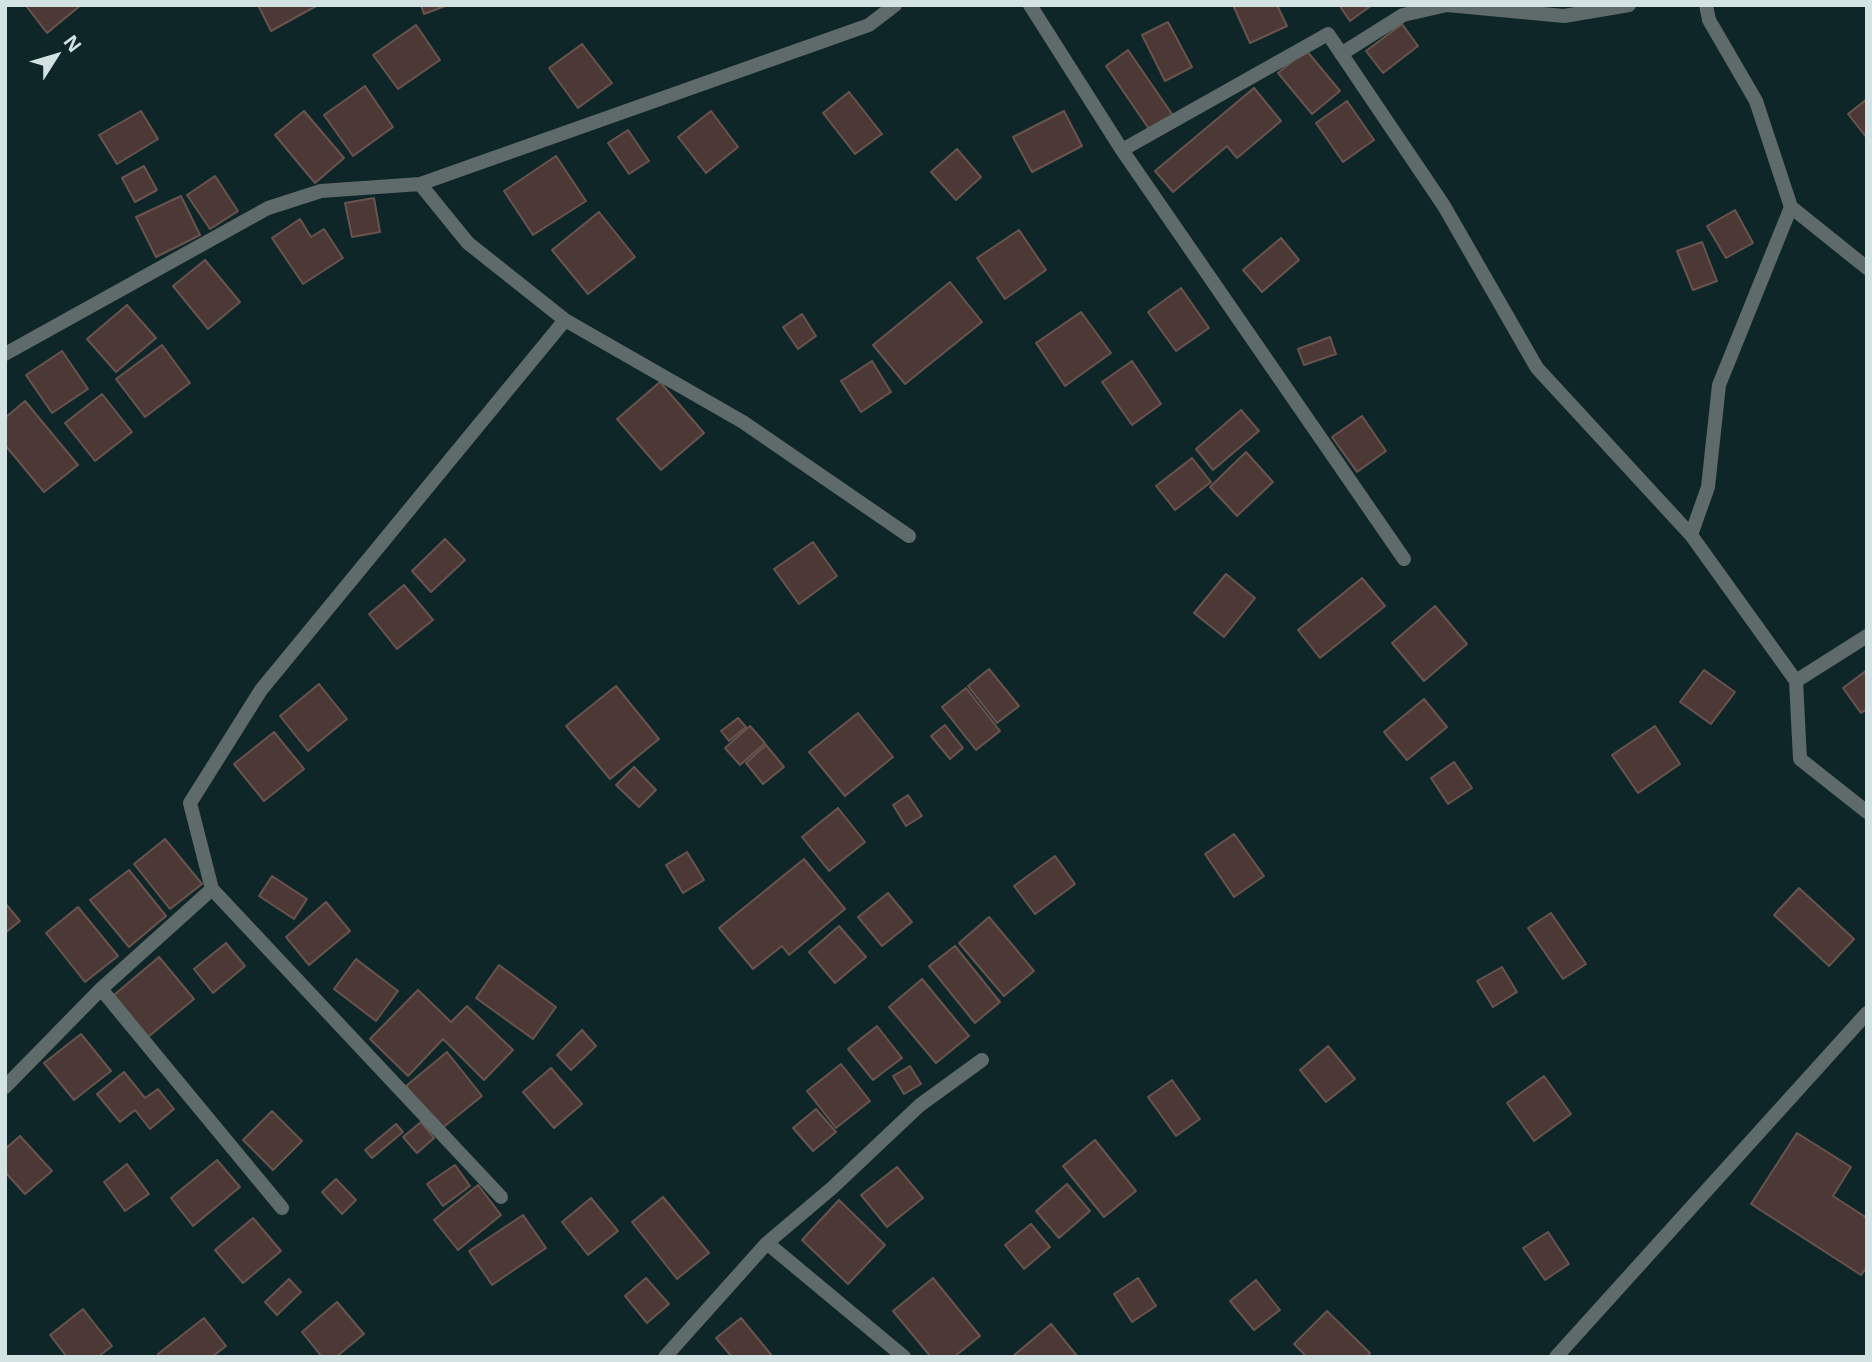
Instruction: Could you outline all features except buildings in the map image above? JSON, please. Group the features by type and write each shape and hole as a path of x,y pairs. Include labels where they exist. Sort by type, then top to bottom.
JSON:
{"street":[{"path":"5,354 268,208 321,191 420,184 869,25 895,5"},
{"path":"1030,5 1122,150 1404,559"},
{"path":"1341,54 1403,15 1447,5 1564,16 1629,5"},
{"path":"1706,5 1709,20 1756,101 1791,207 1867,268"},
{"path":"1122,150 1328,34 1444,206 1537,368 1691,535 1796,681 1800,759 1867,812"},
{"path":"420,184 468,243 565,320 743,422 909,536"},
{"path":"1691,535 1708,487 1718,385 1791,207"},
{"path":"500,1197 212,889 190,803 261,690 565,320"},
{"path":"1796,681 1867,636"},
{"path":"5,1087 101,989 212,889"},
{"path":"101,989 282,1208"},
{"path":"1556,1357 1867,1013"},
{"path":"665,1357 767,1243 832,1188 920,1105 982,1060"},
{"path":"767,1243 904,1357"}]}
